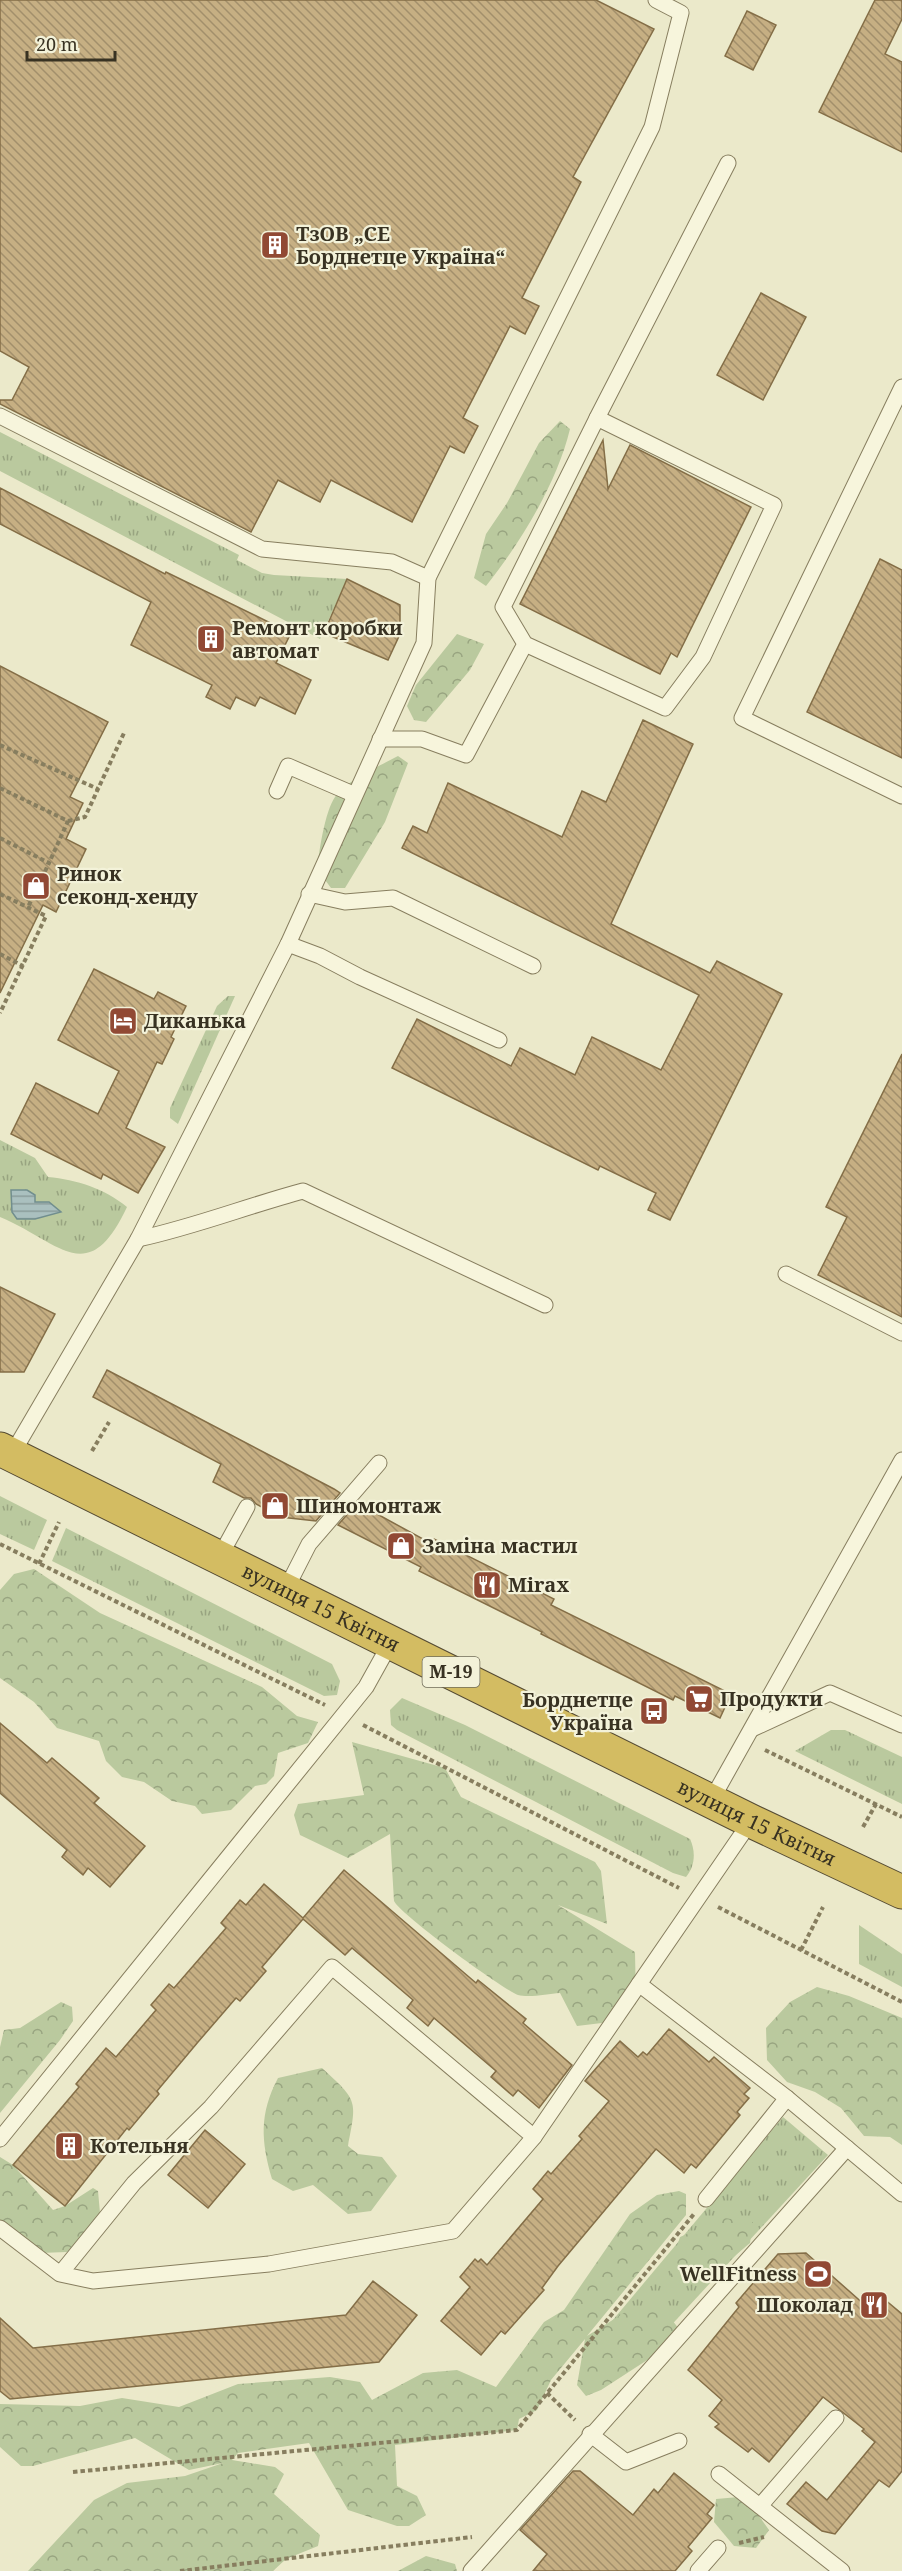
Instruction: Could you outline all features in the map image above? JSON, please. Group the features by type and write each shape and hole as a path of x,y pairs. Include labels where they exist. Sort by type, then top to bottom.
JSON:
{"highway":[{"name":"вулиця 15 Квітня","path":"6,1451 285,1591 712,1799 751,1821 902,1892"}],"lane":[{"path":"6,1451 138,1239 288,944 353,794 424,643 428,578 652,127 681,13 656,0"},
{"path":"597,418 774,505 703,657 665,708 525,644 503,607 597,418 728,163"},
{"path":"902,387 742,718 902,796"},
{"path":"0,416 262,549 392,562 428,578"},
{"path":"380,739 422,739 466,755 525,644"},
{"path":"277,791 288,766 353,794"},
{"path":"309,894 345,902 393,898 533,966"},
{"path":"288,944 320,956 499,1040"},
{"path":"138,1239 184,1229 242,1208 303,1191 545,1305"},
{"path":"786,1274 902,1333"},
{"path":"712,1799 902,1460"},
{"path":"285,1591 309,1544 380,1463"},
{"path":"219,1558 247,1508"},
{"path":"0,2139 366,1688 391,1642"},
{"path":"749,1735 830,1692 902,1725"},
{"path":"0,2228 60,2274 93,2281 269,2264 453,2231 534,2137 751,1821"},
{"path":"60,2274 135,2183 211,2107 332,1967 534,2137"},
{"path":"639,1984 787,2098 902,2194"},
{"path":"706,2199 787,2098"},
{"path":"471,2571 590,2434 732,2281 847,2148"},
{"path":"760,2506 836,2418"},
{"path":"590,2434 626,2462 679,2441"},
{"path":"719,2474 842,2571"},
{"path":"698,2571 718,2548"}],"path":[{"path":"0,788 68,821 85,817 124,733"},
{"path":"0,745 98,789"},
{"path":"28,907 68,821"},
{"path":"0,838 49,863"},
{"path":"0,894 46,916 0,1013"},
{"path":"0,954 23,966"},
{"path":"92,1450 108,1422"},
{"path":"39,1564 59,1522"},
{"path":"749,1735 902,1816"},
{"path":"863,1827 876,1804"},
{"path":"699,1897 902,2002"},
{"path":"801,1950 823,1907"},
{"path":"73,2472 517,2430 706,2199"},
{"path":"547,2393 590,2434"},
{"path":"718,2548 790,2532"},
{"path":"180,2571 502,2533"}],"green space":[{"path":"560,421 570,429 547,491 525,531 486,586 474,578 486,534 507,503 539,443"},
{"path":"0,432 239,555 237,560 262,573 347,579 320,639 0,471"},
{"path":"457,634 484,644 470,670 426,722 414,720 407,706 416,685"},
{"path":"398,756 408,763 385,822 345,888 331,888 317,869 323,832 331,803 347,785"},
{"path":"228,996 235,996 178,1124 170,1118 170,1108 217,1006"},
{"path":"0,1140 35,1158 48,1177 90,1186 127,1207 113,1232 99,1247 85,1253 71,1252 56,1247 0,1217"},
{"path":"0,1496 47,1520 34,1550 0,1534"},
{"path":"66,1528 332,1664 340,1681 337,1695 324,1696 52,1561"},
{"path":"34,1569 100,1613 262,1687 297,1716 318,1722 308,1743 278,1753 274,1776 266,1784 255,1786 231,1810 202,1814 195,1806 172,1801 144,1782 122,1777 106,1761 99,1741 57,1728 34,1702 0,1678 0,1590 14,1574"},
{"path":"402,1698 465,1725 690,1839 694,1859 689,1873 686,1877 673,1873 397,1730 391,1725 390,1710"},
{"path":"831,1730 845,1730 902,1757 902,1804 795,1751"},
{"path":"352,1742 445,1768 461,1797 595,1862 601,1871 607,1924 558,1905 635,1952 636,2004 610,2022 577,2026 560,1993 522,1996 508,1990 452,1951 401,1909 394,1901 390,1834 348,1858 300,1835 294,1815 298,1804 364,1795"},
{"path":"859,1925 902,1954 902,1987 859,1964"},
{"path":"817,1987 849,1996 902,2018 902,2145 890,2137 864,2136 841,2108 815,2092 787,2082 767,2060 766,2028 790,2002"},
{"path":"61,2002 72,2007 73,2021 0,2113 0,2047 4,2030 20,2028"},
{"path":"322,2068 343,2088 352,2102 353,2119 348,2146 358,2154 382,2157 397,2176 371,2211 348,2214 313,2185 293,2191 272,2179 264,2140 264,2128 272,2091 278,2078"},
{"path":"783,2117 828,2155 642,2357 607,2327"},
{"path":"0,2157 13,2165 53,2210 65,2206 93,2188 98,2191 100,2213 84,2235 67,2252 40,2253 0,2223"},
{"path":"679,2191 686,2194 686,2215 587,2336 627,2311 665,2311 679,2329 675,2342 601,2390 586,2396 577,2385 585,2339 551,2380 537,2410 519,2419 517,2430 395,2445 397,2486 417,2496 426,2515 409,2526 397,2526 348,2510 309,2443 238,2453 232,2460 275,2467 284,2474 274,2494 320,2535 318,2546 286,2559 273,2571 28,2571 94,2500 127,2483 185,2476 223,2463 189,2470 135,2438 33,2466 21,2466 0,2447 0,2404 80,2406 122,2398 179,2407 238,2384 330,2377 360,2382 372,2400 423,2373 457,2370 496,2387 544,2322 564,2310 630,2214 657,2195"},
{"path":"724,2218 753,2222 750,2243 703,2278 692,2283 670,2285 672,2261 680,2237"},
{"path":"739,2497 756,2512 769,2530 756,2548 734,2546 714,2522 716,2499"},
{"path":"426,2556 455,2564 457,2571 398,2571"}],"shaded area":[{"path":"11,1190 27,1190 35,1195 35,1202 49,1202 61,1212 35,1219 17,1219 12,1212"}],"building":[{"name":"ТзОВ „СЕ Борднетце Україна“","path":"0,0 596,0 654,29 573,177 581,182 522,298 539,306 525,334 510,326 463,418 478,426 464,453 450,446 412,522 331,480 320,502 278,480 251,532 0,404 0,400 12,400 29,367 0,351"},
{"path":"875,0 902,0 902,19 885,54 902,62 902,152 819,112"},
{"path":"747,11 776,25 753,70 725,56"},
{"path":"761,293 806,317 763,400 717,375"},
{"path":"603,440 608,489 630,445 751,507 677,657 671,653 660,674 520,604"},
{"name":"Ремонт коробки автомат","path":"0,488 165,574 166,572 291,633 276,663 311,680 295,714 260,697 255,706 236,697 230,709 206,697 212,685 131,645 151,602 0,524"},
{"path":"880,559 902,570 902,758 807,712"},
{"path":"347,579 400,605 400,634 388,660 324,633"},
{"name":"Ринок секонд-хенду","path":"0,666 108,722 70,797 83,803 66,839 86,849 56,912 43,905 0,993"},
{"path":"643,720 693,744 611,924 710,973 717,961 782,994 670,1220 648,1210 656,1193 600,1166 598,1170 392,1068 417,1019 511,1066 520,1048 575,1075 592,1037 661,1070 699,995 402,848 413,826 427,833 448,783 562,837 582,791 606,802"},
{"path":"94,969 154,999 158,992 186,1006 171,1037 174,1039 162,1064 157,1062 126,1128 165,1147 138,1193 103,1174 101,1179 11,1134 36,1083 98,1114 119,1071 58,1040"},
{"path":"902,1054 902,1317 818,1275 847,1217 826,1207"},
{"path":"0,1287 55,1314 24,1372 0,1372"},
{"path":"107,1370 340,1493 316,1521 280,1517 256,1504 251,1498 244,1498 213,1482 221,1464 93,1397"},
{"path":"357,1503 432,1544 434,1539 554,1599 551,1605 731,1694 720,1718 675,1696 673,1700 541,1634 542,1632 419,1571 421,1567 338,1525"},
{"path":"0,1723 47,1763 52,1758 99,1798 94,1803 145,1846 110,1887 88,1868 83,1875 62,1857 67,1850 0,1793"},
{"path":"344,1870 476,1983 478,1980 526,2019 523,2023 572,2065 539,2108 518,2090 513,2096 491,2077 496,2071 434,2018 428,2026 407,2008 413,2000 352,1948 345,1955 303,1919 262,1967 266,1971 240,2001 236,1998 198,2042 157,2091 159,2094 129,2130 127,2128 65,2206 13,2165 79,2087 76,2084 106,2048 116,2057 156,2010 151,2005 169,1984 174,1988 226,1928 221,1923 240,1900 246,1905 264,1884 303,1918"},
{"path":"669,2029 709,2062 714,2057 750,2088 744,2094 749,2098 737,2112 740,2115 696,2168 691,2164 684,2173 656,2149 558,2266 542,2288 544,2290 505,2334 501,2331 481,2355 441,2321 470,2287 460,2277 475,2259 478,2262 481,2259 487,2265 543,2199 533,2189 548,2171 551,2174 582,2139 579,2136 609,2101 585,2081 620,2041 638,2057 643,2052 647,2055"},
{"path":"205,2130 245,2164 208,2208 168,2175"},
{"path":"806,2253 866,2306 878,2294 902,2314 902,2471 889,2487 879,2480 835,2534 822,2531 787,2504 806,2482 827,2500 875,2442 862,2431 864,2429 823,2397 769,2462 752,2448 748,2452 715,2427 719,2424 709,2416 722,2400 688,2370 739,2307 736,2303 778,2254"},
{"path":"373,2281 417,2315 379,2362 10,2399 0,2391 0,2318 33,2348 346,2315"},
{"path":"573,2471 580,2471 633,2515 654,2489 658,2493 674,2473 714,2505 707,2514 712,2518 688,2547 692,2551 675,2571 533,2571 547,2554 520,2530"}],"place":[{"name":"ТзОВ „СЕ Борднетце Україна“","path":"275,245"},
{"name":"Ремонт коробки автомат","path":"211,639"},
{"name":"Ринок секонд-хенду","path":"36,886"},
{"name":"Диканька","path":"123,1021"},
{"name":"Шиномонтаж","path":"275,1506"},
{"name":"Заміна мастил","path":"401,1546"},
{"name":"Mirax","path":"487,1585"},
{"name":"Продукти","path":"699,1699"},
{"name":"Борднетце Україна","path":"654,1711"},
{"name":"Котельня","path":"69,2146"},
{"name":"WellFitness","path":"818,2274"},
{"name":"Шоколад","path":"874,2305"}]}
